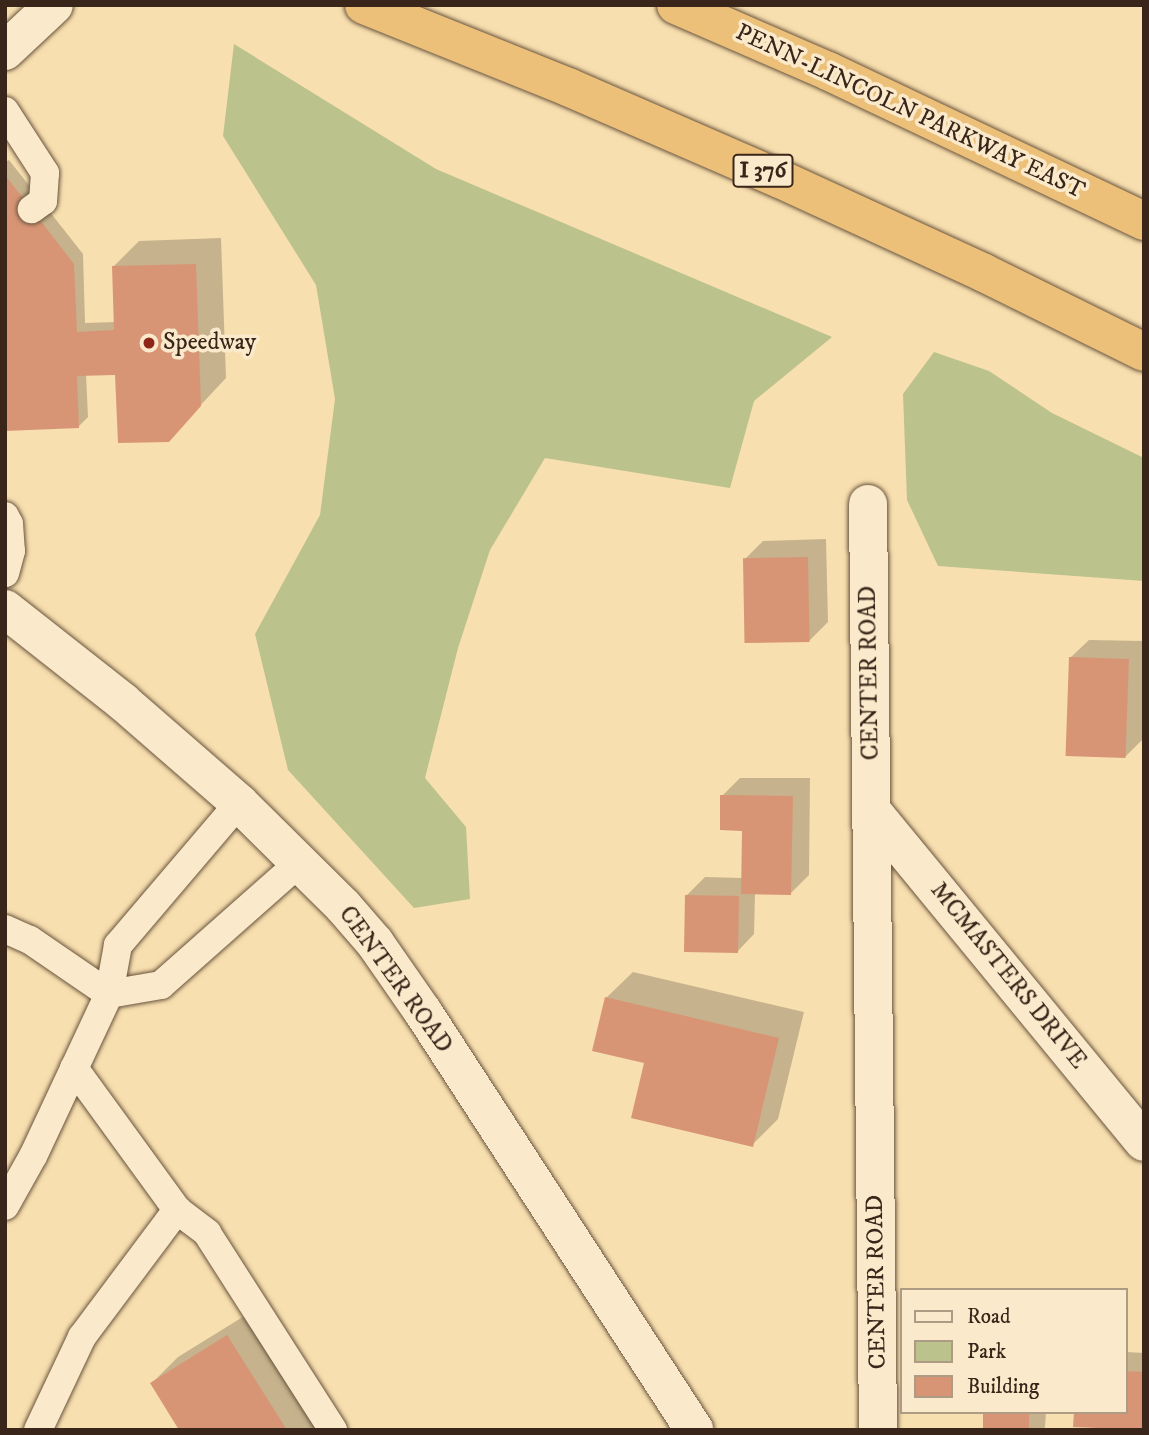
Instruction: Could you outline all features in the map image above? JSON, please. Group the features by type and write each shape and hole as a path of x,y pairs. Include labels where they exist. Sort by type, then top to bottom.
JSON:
{"highway":[{"name":"PENN-LINCOLN PARKWAY EAST","path":"676,5 841,77 1144,220"},
{"name":"I 376","path":"369,7 568,87 780,179 984,272 1144,352"}],"street":[{"path":"5,51 54,5"},
{"name":"CENTER ROAD","path":"869,504 878,1430"},
{"name":"CENTER ROAD","path":"5,609 124,702 239,803 300,862 375,943 694,1430"},
{"name":"MCMASTERS DRIVE","path":"872,811 1144,1142"}],"lane":[{"path":"5,111 45,173 43,201 32,209"},
{"path":"5,516 9,524 11,551 5,573"},
{"path":"5,1206 33,1156 109,994 118,945 239,803"},
{"path":"5,929 30,940 109,994 161,985 300,862"},
{"path":"74,1068 177,1210 207,1233 333,1430"},
{"path":"38,1430 82,1337 177,1210"}],"green space":[{"path":"234,44 436,169 832,337 754,401 730,488 545,458 490,550 458,648 425,778 466,827 470,899 414,908 288,770 255,634 320,515 335,399 316,285 223,136"},
{"path":"934,352 989,371 1052,413 1144,458 1144,581 938,566 907,500 903,394"}],"building":[{"path":"5,175 74,264 77,332 114,330 112,266 196,264 201,406 169,442 118,443 115,375 77,376 79,428 5,431"},
{"path":"808,557 809,642 744,643 743,558"},
{"path":"1069,657 1129,659 1126,758 1066,756"},
{"path":"720,795 793,796 791,895 741,894 742,831 720,830"},
{"path":"685,895 739,896 738,953 684,952"},
{"path":"605,997 779,1038 753,1147 631,1118 644,1063 592,1051"},
{"path":"227,1335 287,1430 179,1430 150,1383"},
{"path":"1128,1371 1144,1372 1144,1430 1073,1427 1074,1414 1128,1414"},
{"path":"983,1414 1029,1414 1029,1430 983,1430"}],"place":[{"name":"Speedway","path":"149,343"}]}
